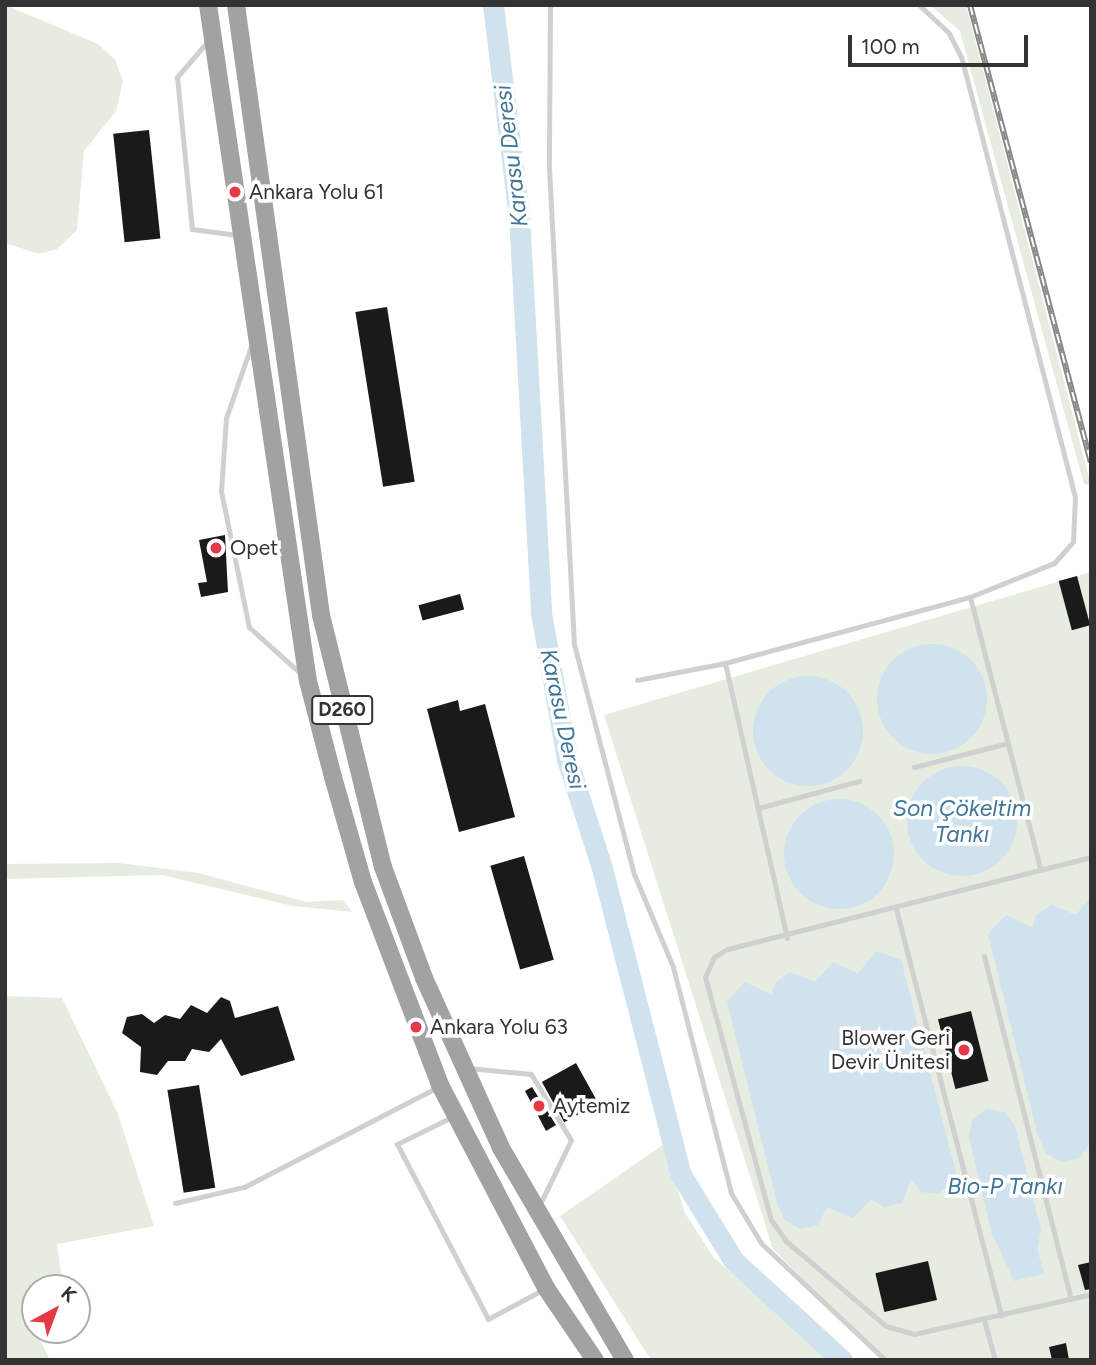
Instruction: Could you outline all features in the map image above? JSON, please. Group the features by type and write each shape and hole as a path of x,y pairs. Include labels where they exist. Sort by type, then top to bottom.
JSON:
{"highway":[{"name":"D260","path":"208,5 255,334 309,681 363,882 440,1086 454,1116 546,1288 595,1360"},
{"name":"D260","path":"237,9 321,615 383,867 462,1067 536,1213 625,1360"}],"lane":[{"path":"550,5 549,168 574,644 634,874 673,967 731,1193 761,1243 885,1360"},
{"path":"637,680 725,663 970,597 1054,564 1073,541 1078,512 961,57 949,33 919,5"},
{"path":"212,35 177,77 192,229 241,235"},
{"path":"255,334 226,418 221,491 249,627 309,681"},
{"path":"970,597 1040,866"},
{"path":"725,663 787,938"},
{"path":"914,767 1008,743"},
{"path":"758,808 859,781"},
{"path":"1091,857 1040,866 896,909 787,938 720,952 705,977 771,1220 786,1241 892,1331 914,1334 1091,1294"},
{"path":"896,909 1001,1316"},
{"path":"984,956 1071,1299"},
{"path":"462,1067 531,1074 570,1140 536,1213"},
{"path":"175,1203 244,1187 440,1086"},
{"path":"454,1116 397,1144 488,1319 546,1288"},
{"path":"984,1320 995,1360"}],"shaded area":[{"path":"5,5 98,44 115,60 123,81 116,111 84,151 77,230 57,249 39,254 5,243"},
{"path":"930,5 966,5 1091,485 1084,484 960,31"},
{"path":"1091,572 1091,1360 883,1360 773,1249 604,715"},
{"path":"119,863 198,873 307,902 343,900 352,912 293,906 162,875 5,879 5,864"},
{"path":"5,996 62,998 118,1114 154,1226 57,1244 61,1274 21,1274 21,1344 42,1344 50,1360 5,1360"},
{"path":"663,1145 685,1213 714,1258 832,1360 651,1360 560,1216"}],"water":[{"name":"Son Çökeltim Tankı","path":"932,644 953,649 971,660 982,678 987,699 982,720 971,738 953,749 932,754 911,749 893,738 882,720 877,699 882,678 893,660 911,649"},
{"name":"Son Çökeltim Tankı","path":"808,676 829,681 847,692 858,710 863,731 858,752 847,770 829,781 808,786 787,781 769,770 758,752 753,731 758,710 769,692 787,681"},
{"name":"Son Çökeltim Tankı","path":"962,766 983,771 1001,782 1012,800 1017,821 1012,842 1001,860 983,871 962,876 941,871 923,860 912,842 907,821 912,800 923,782 941,771"},
{"name":"Son Çökeltim Tankı","path":"839,799 860,804 878,815 889,833 894,854 889,875 878,893 860,904 839,909 818,904 800,893 789,875 784,854 789,833 800,815 818,804"},
{"path":"1091,896 1091,1142 1079,1158 1061,1162 1046,1153 1038,1136 988,934 1006,915 1033,928 1036,915 1051,905 1076,915"},
{"path":"877,951 901,960 957,1176 939,1194 921,1192 911,1179 902,1203 884,1207 871,1199 853,1218 827,1207 818,1225 800,1229 785,1220 777,1203 727,1001 745,982 772,995 775,983 790,972 815,982 833,962 858,973"},
{"name":"Bio-P Tankı","path":"987,1109 1004,1112 1015,1126 1041,1230 1037,1249 1044,1274 1014,1281 991,1231 969,1137 972,1119"}],"building":[{"path":"149,130 160,238 125,242 113,134"},
{"path":"387,307 415,482 383,487 355,312"},
{"path":"225,535 228,592 201,597 198,583 207,582 199,540"},
{"path":"1077,576 1090,625 1072,630 1059,581"},
{"path":"460,594 464,609 423,621 418,605"},
{"path":"458,700 460,711 485,704 515,817 459,832 427,709"},
{"path":"524,856 554,960 520,969 490,866"},
{"path":"221,997 230,1001 235,1018 278,1006 295,1060 241,1076 221,1039 209,1052 192,1049 185,1061 168,1061 157,1075 140,1072 141,1047 122,1033 127,1017 142,1014 154,1023 165,1015 180,1019 191,1005 207,1013"},
{"name":"Blower Geri Devir Ünitesi","path":"971,1011 988,1081 955,1089 938,1019"},
{"path":"576,1063 598,1103 564,1122 542,1082"},
{"path":"199,1085 215,1188 184,1193 167,1090"},
{"path":"532,1087 556,1125 546,1131 525,1091"},
{"path":"928,1261 937,1300 884,1312 875,1273"},
{"path":"1091,1262 1091,1289 1085,1290 1078,1265"},
{"path":"1066,1343 1069,1360 1052,1360 1049,1347"}],"waterway":[{"name":"Karasu Deresi","path":"493,5 519,216 541,613 567,759 602,868 681,1175 734,1261 842,1360"}],"railway":[{"path":"970,5 1091,462"}],"place":[{"name":"Ankara Yolu 61","path":"235,192"},
{"name":"Opet","path":"216,548"},
{"name":"Ankara Yolu 63","path":"416,1027"},
{"name":"Blower Geri Devir Ünitesi","path":"964,1050"},
{"name":"Aytemiz","path":"539,1106"}]}
